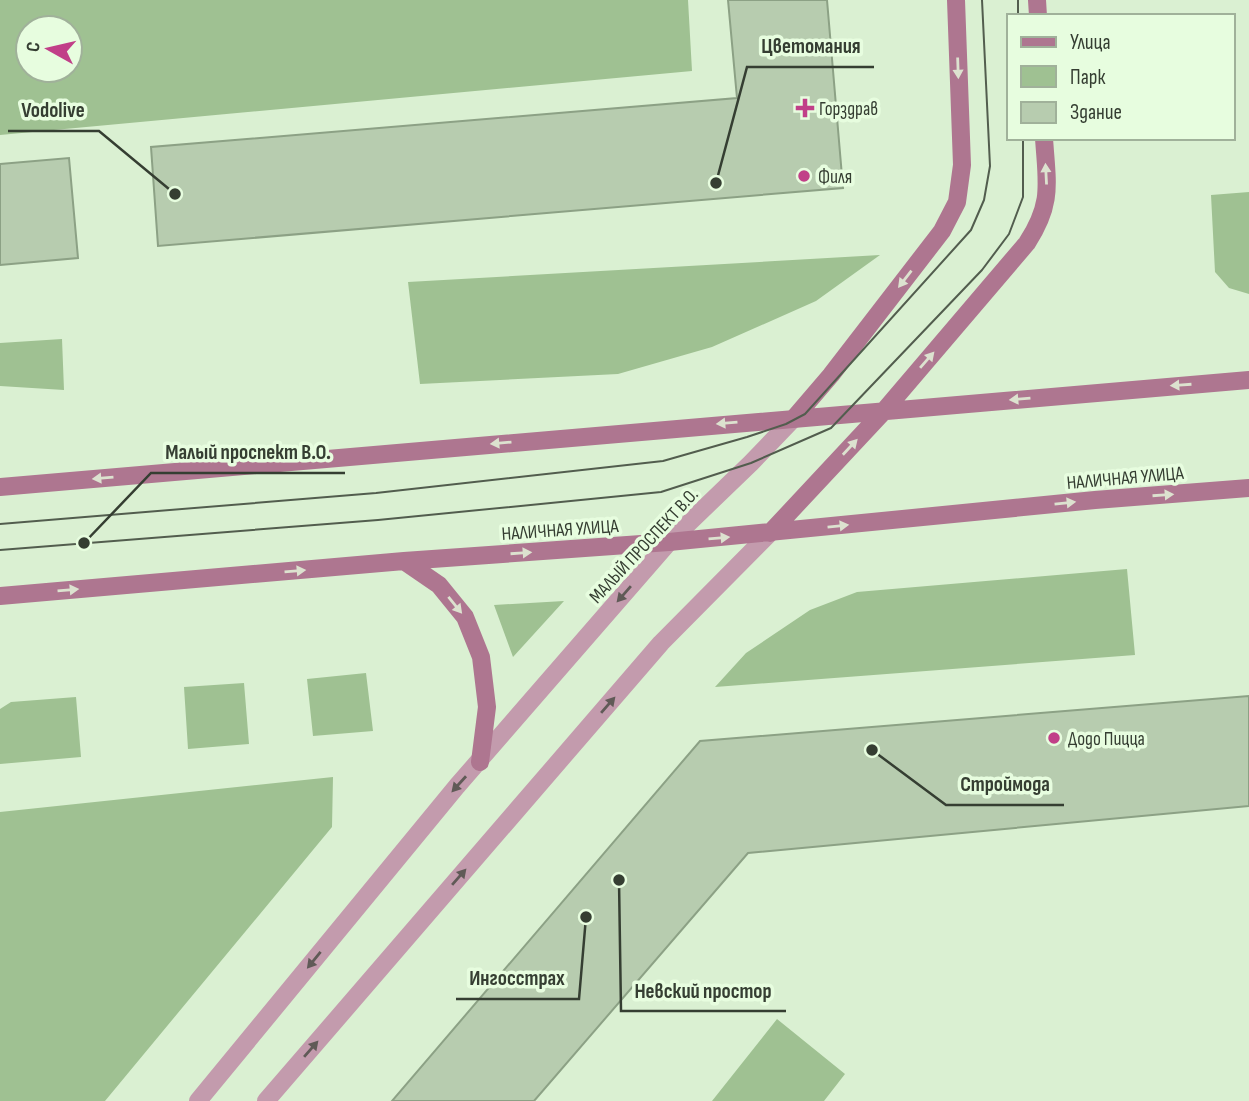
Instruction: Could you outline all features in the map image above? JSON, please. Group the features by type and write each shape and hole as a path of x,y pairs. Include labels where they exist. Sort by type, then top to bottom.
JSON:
{"main road":[{"name":"МАЛЫЙ ПРОСПЕКТ В.О.","path":"795,417 831,375 942,231 957,202 962,165 956,0"},
{"path":"770,533 883,412 1027,243 1039,224 1047,196 1044,140"},
{"path":"0,487 1249,380"},
{"name":"НАЛИЧНАЯ УЛИЦА","path":"0,596 404,561 669,542 1249,488"},
{"path":"404,561 439,585 465,617 481,657 488,707 480,762"}],"street":[{"name":"МАЛЫЙ ПРОСПЕКТ В.О.","path":"198,1101 457,786 669,542 795,417"},
{"path":"266,1101 662,643 770,533"}],"green space":[{"path":"0,0 688,0 692,71 0,135"},
{"path":"1249,192 1249,294 1229,288 1215,272 1211,195"},
{"path":"880,255 816,301 712,347 618,374 420,384 408,282"},
{"path":"62,339 64,390 0,386 0,343"},
{"path":"1127,569 1135,655 715,687 746,653 810,610 857,592"},
{"path":"564,601 513,657 494,605"},
{"path":"366,673 373,731 313,736 307,679"},
{"path":"244,683 249,744 188,749 184,687"},
{"path":"76,697 81,757 0,764 0,709 11,702"},
{"path":"333,777 332,827 105,1101 0,1101 0,812"},
{"path":"777,1019 845,1074 824,1101 712,1101"}],"building":[{"path":"728,0 827,0 843,188 158,246 151,147 737,98"},
{"path":"69,158 78,258 0,265 0,164"},
{"path":"1249,696 1249,806 748,853 534,1101 392,1101 700,741"}],"tram line":[{"path":"0,524 376,493 663,461 747,437 786,424 805,414 971,230 984,200 990,166 982,0"},
{"path":"1018,0 1018,14"},
{"path":"0,550 378,520 661,492 751,463 831,428 982,270 1009,234 1023,197 1023,140"}],"place":[{"name":"Горздрав","path":"805,108"},
{"name":"Филя","path":"804,176"},
{"name":"Цветомания","path":"716,183"},
{"name":"Vodolive","path":"175,194"},
{"name":"Малый проспект В.О.","path":"84,543"},
{"name":"Додо Пицца","path":"1054,738"},
{"name":"Строймода","path":"872,750"},
{"name":"Невский простор","path":"619,880"},
{"name":"Ингосстрах","path":"586,917"}]}
